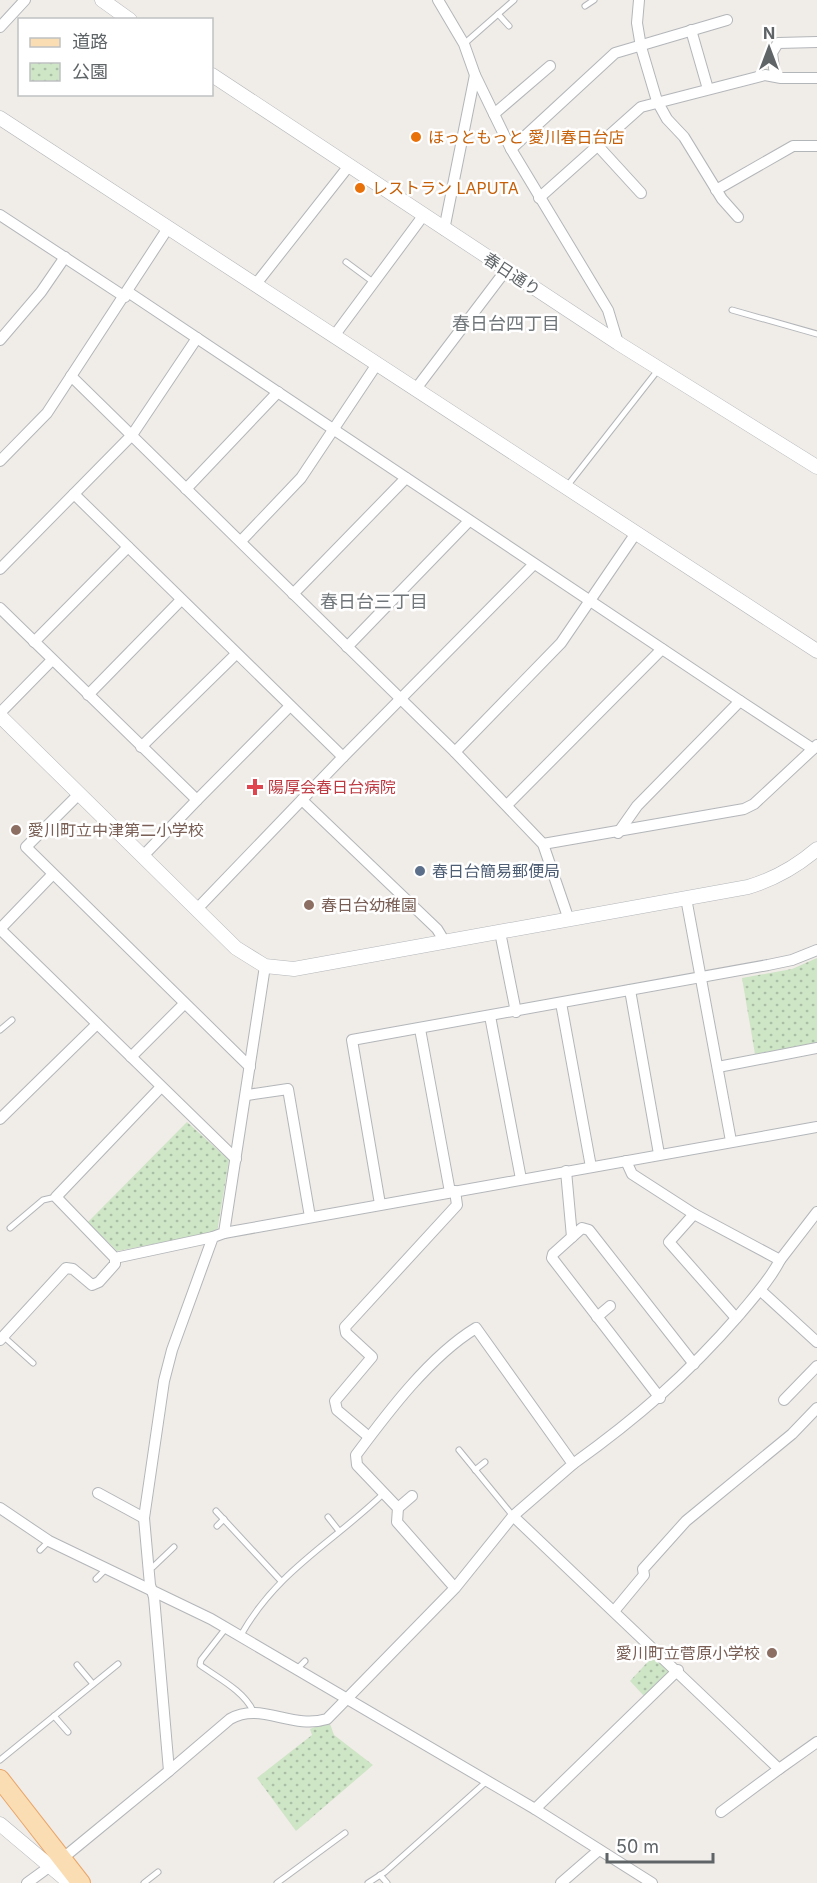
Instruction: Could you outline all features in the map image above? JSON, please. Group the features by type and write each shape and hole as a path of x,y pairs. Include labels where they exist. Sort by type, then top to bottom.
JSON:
{"main road":[{"path":"0,1779 56,1862 81,1883"}],"street":[{"path":"0,27 25,0"},
{"path":"102,0 127,18"},
{"path":"639,0 637,23 641,47 657,101 667,119 684,136 716,190 738,217"},
{"path":"439,1 464,44 475,75 511,149 608,310 618,343"},
{"path":"511,149 615,53 727,20"},
{"path":"691,30 708,89"},
{"path":"776,75 772,53 778,43 817,42"},
{"path":"494,114 550,66"},
{"path":"444,230 475,75"},
{"path":"539,198 641,107 657,101 765,75 776,75 781,78 817,78"},
{"name":"春日通り","path":"213,76 348,167 618,343 817,467"},
{"path":"0,118 817,651"},
{"path":"598,146 640,193"},
{"path":"716,190 793,146 817,146"},
{"path":"256,284 348,167"},
{"path":"0,216 197,338 740,701 815,747 754,804 744,809 618,833 543,844"},
{"path":"334,336 423,216"},
{"path":"0,461 47,413 168,228"},
{"path":"0,340 42,292 65,257"},
{"path":"415,390 506,270"},
{"path":"0,569 132,435 197,338"},
{"path":"241,541 301,478 335,430 376,364"},
{"path":"71,376 455,752 543,844 569,920"},
{"path":"186,489 278,392"},
{"path":"293,594 406,478"},
{"path":"75,494 236,655 343,757"},
{"path":"347,646 469,521"},
{"path":"455,752 561,644 636,533"},
{"path":"34,642 128,547"},
{"path":"196,909 534,564"},
{"path":"88,695 181,600"},
{"path":"0,608 197,800"},
{"path":"507,805 662,649"},
{"path":"141,747 236,655"},
{"path":"52,660 0,714 236,948 265,966 294,969 686,898 769,880 790,870 817,849"},
{"path":"618,833 637,806 740,701"},
{"path":"143,856 290,706"},
{"path":"79,794 26,847 250,1067"},
{"path":"302,800 437,929 446,942"},
{"path":"52,875 0,929 236,1159"},
{"path":"686,898 731,1141"},
{"path":"500,932 516,1012"},
{"path":"380,1204 352,1040 701,978 792,960 817,950"},
{"path":"169,1771 144,1518 164,1381 172,1350 219,1235 236,1159 265,966"},
{"path":"630,990 659,1154"},
{"path":"131,1057 184,1004"},
{"path":"561,1004 591,1167"},
{"path":"490,1016 520,1179"},
{"path":"0,1119 97,1024"},
{"path":"369,1437 337,1410 335,1401 372,1357 346,1333 345,1327 379,1295 457,1205 452,1191 420,1029"},
{"path":"718,1067 817,1048"},
{"path":"2,1338 66,1268 73,1269 92,1285 99,1282 115,1264 115,1258 56,1197 161,1087"},
{"path":"247,1095 288,1089 310,1217"},
{"path":"115,1258 310,1217 817,1127"},
{"path":"627,1161 632,1174 694,1214 780,1260"},
{"path":"566,1171 572,1236"},
{"path":"27,1883 240,1713 253,1711 312,1723 327,1719 455,1588 513,1516 573,1464 660,1398 694,1364 760,1290 817,1212"},
{"path":"694,1214 669,1242 736,1318"},
{"path":"660,1398 552,1258 553,1254 582,1228 589,1230 694,1364"},
{"path":"760,1290 817,1342"},
{"path":"597,1317 610,1306"},
{"path":"398,1508 382,1494 357,1465 356,1455 369,1437 433,1371 455,1341 479,1324 573,1464"},
{"path":"784,1400 817,1366"},
{"path":"615,1610 644,1575 643,1569 686,1521 792,1434 817,1408"},
{"path":"98,1493 144,1518"},
{"path":"412,1496 398,1508 397,1522 455,1588"},
{"path":"4,1515 49,1541 301,1665 347,1699 488,1780 651,1883"},
{"path":"513,1516 615,1610 779,1769"},
{"path":"535,1809 678,1670"},
{"path":"721,1812 817,1742"},
{"path":"0,1824 56,1862 70,1883"},
{"path":"561,1883 599,1850"}],"lane":[{"path":"464,44 514,0"},
{"path":"585,6 594,0"},
{"path":"498,14 509,26"},
{"path":"346,262 374,282"},
{"path":"732,310 817,334"},
{"path":"566,487 659,368"},
{"path":"8,1035 1,1029 12,1020"},
{"path":"10,1228 43,1200 56,1197"},
{"path":"2,1338 33,1363"},
{"path":"459,1450 513,1516"},
{"path":"475,1470 485,1462"},
{"path":"241,1635 252,1615 281,1581 382,1494"},
{"path":"216,1511 281,1581"},
{"path":"328,1516 339,1531"},
{"path":"217,1526 224,1519"},
{"path":"40,1550 49,1541"},
{"path":"148,1568 174,1547"},
{"path":"96,1579 106,1569"},
{"path":"226,1628 201,1660 200,1665 237,1691 250,1703 253,1711"},
{"path":"0,1760 118,1664"},
{"path":"77,1665 93,1684"},
{"path":"54,1716 68,1732"},
{"path":"368,1883 488,1780"},
{"path":"277,1883 345,1833"},
{"path":"144,1883 158,1872"},
{"path":"380,1875 387,1883"}],"green space":[{"path":"817,958 817,1043 755,1054 742,978 792,969"},
{"path":"187,1122 229,1160 217,1232 117,1251 88,1222"},
{"path":"655,1654 668,1667 668,1674 644,1696 630,1681"},
{"path":"329,1721 334,1735 373,1765 296,1831 257,1778 312,1735 310,1729"}],"place":[{"name":"ほっともっと 愛川春日台店","path":"416,137"},
{"name":"レストラン LAPUTA","path":"360,188"},
{"name":"陽厚会春日台病院","path":"255,787"},
{"name":"愛川町立中津第二小学校","path":"16,830"},
{"name":"春日台簡易郵便局","path":"420,871"},
{"name":"春日台幼稚園","path":"309,905"},
{"name":"愛川町立菅原小学校","path":"772,1653"}],"district":[{"name":"春日台四丁目","path":"506,323"},
{"name":"春日台三丁目","path":"374,601"}]}
